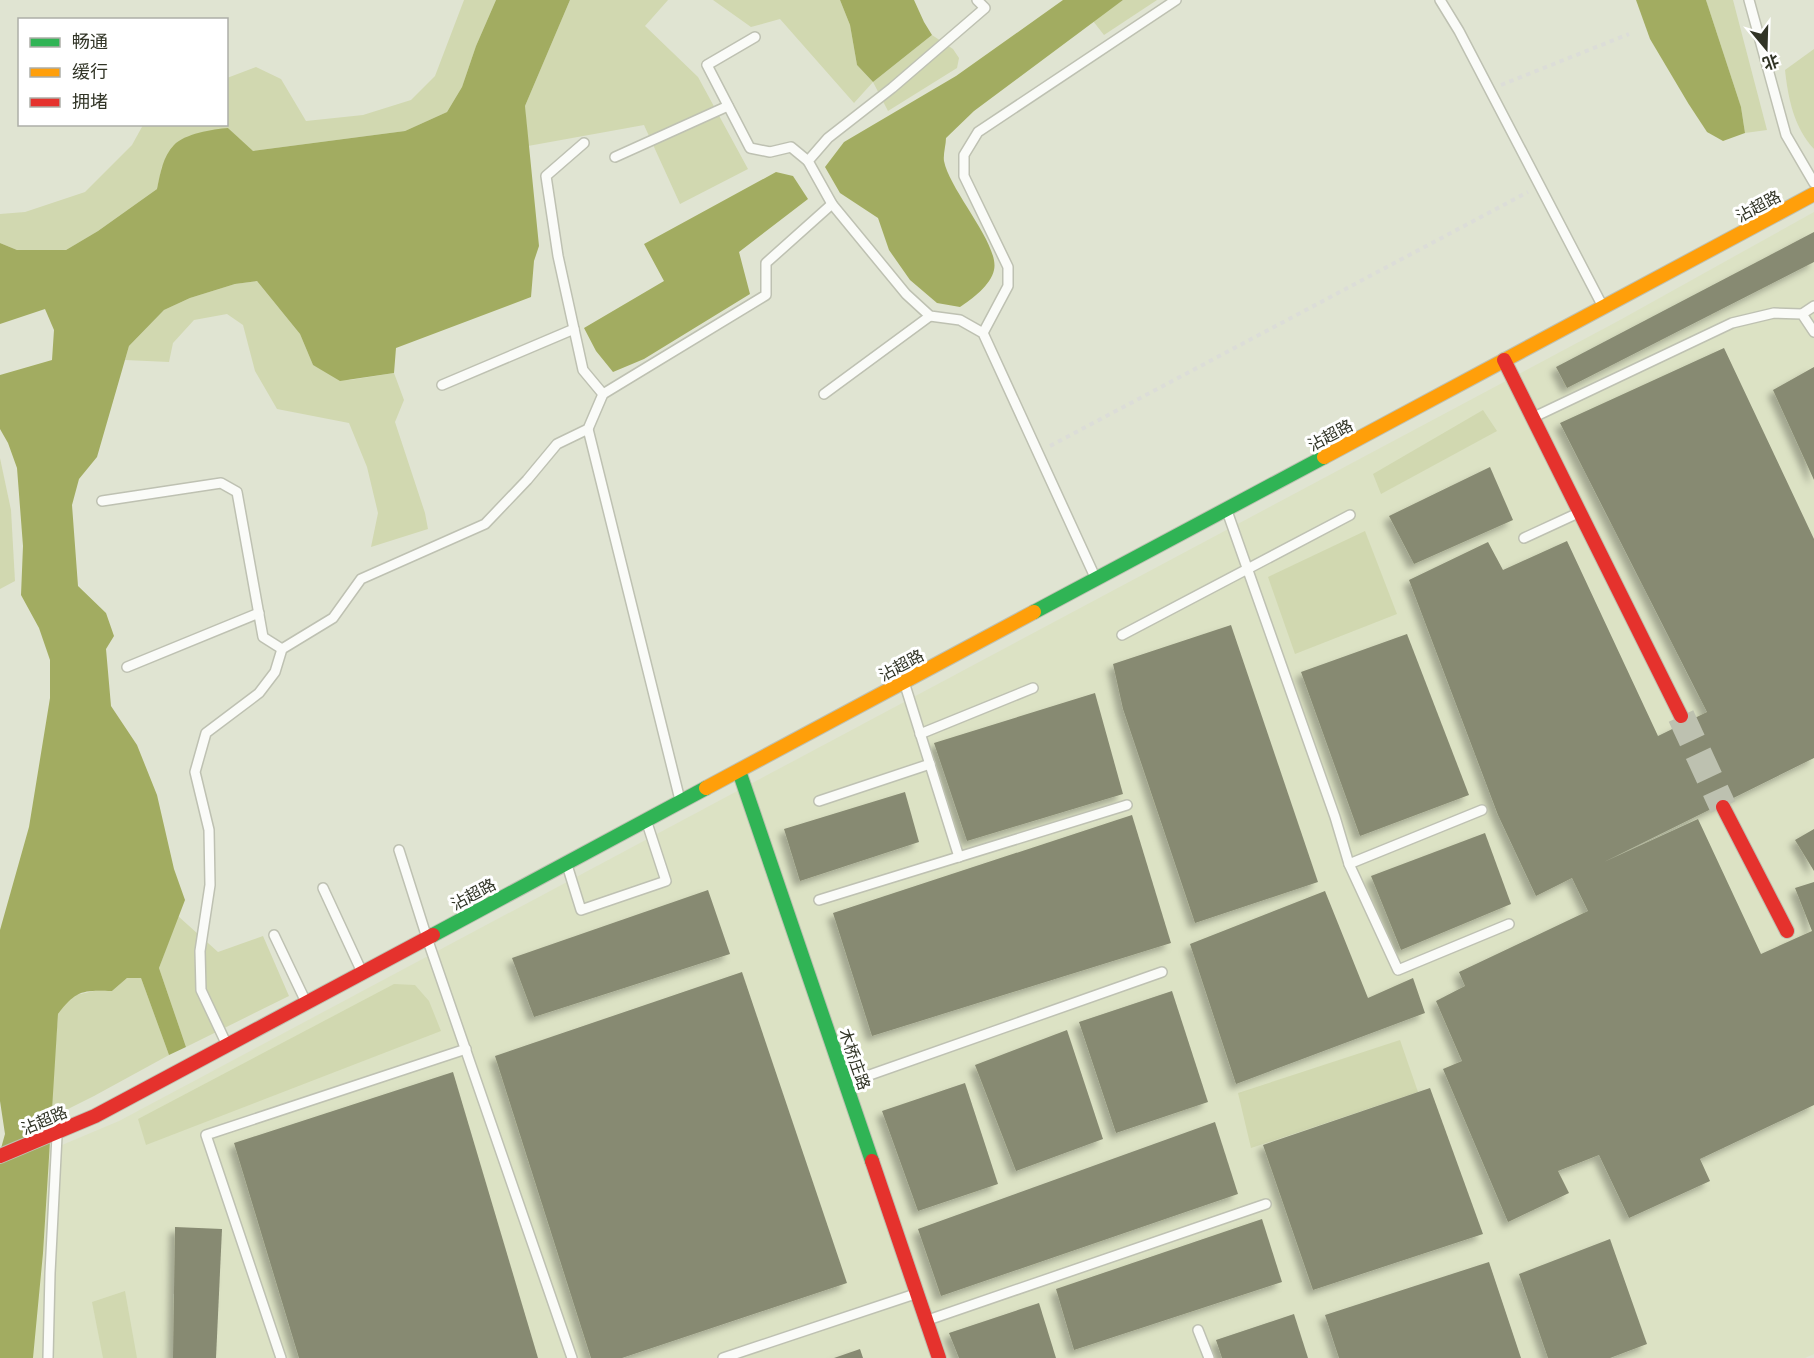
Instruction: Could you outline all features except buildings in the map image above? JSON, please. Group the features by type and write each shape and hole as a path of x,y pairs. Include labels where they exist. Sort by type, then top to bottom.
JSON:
{"street":[{"name":"沾超路","path":"0,1156 95,1116 1814,194"},
{"path":"1504,360 1681,716"},
{"name":"木桥庄路","path":"739,771 939,1358"},
{"path":"1723,807 1787,931"}],"lane":[{"path":"808,161 828,138 892,88 985,8 977,0"},
{"path":"983,333 1008,286 1008,267 964,176 964,155 978,132 1176,0"},
{"path":"1440,0 1490,89 1603,308"},
{"path":"1749,0 1786,135 1814,183"},
{"path":"755,37 707,65 750,148 770,152 791,147 808,161 832,204 906,294 930,316 960,320 983,333 1096,579"},
{"path":"615,157 728,106"},
{"path":"584,143 546,176 558,256 583,370 603,394"},
{"path":"680,802 588,429 603,394 766,295 766,263 832,204"},
{"path":"1533,418 1731,322 1774,313 1802,314 1814,306"},
{"path":"1802,314 1814,332"},
{"path":"824,394 930,316"},
{"path":"442,385 574,329"},
{"path":"227,1045 201,990 200,951 210,885 210,863 209,830 195,772 206,733 259,693 275,672 282,649 333,618 361,579 485,524 557,444 588,429"},
{"path":"102,501 221,483 237,492 263,637 282,649"},
{"path":"1226,509 1335,817 1349,864 1398,970 1509,924"},
{"path":"1524,538 1579,512"},
{"path":"1122,635 1350,515"},
{"path":"127,667 259,614"},
{"path":"904,682 959,857"},
{"path":"920,734 1033,688"},
{"path":"819,801 930,764"},
{"path":"819,900 1127,805"},
{"path":"1349,864 1482,810"},
{"path":"567,863 581,910 666,880 646,820"},
{"path":"399,850 427,938 572,1358"},
{"path":"323,888 362,973"},
{"path":"274,935 306,1002"},
{"path":"846,1083 1162,972"},
{"path":"281,1358 206,1134 466,1049"},
{"path":"48,1358 54,1134"},
{"path":"927,1321 1266,1204"},
{"path":"723,1358 917,1293"},
{"path":"1198,1330 1209,1358"}],"path":[{"path":"1490,89 1629,34"},
{"path":"1038,453 1539,186"}],"shaded area":[{"path":"464,0 496,0 476,46 462,87 447,112 405,131 252,151 228,128 162,166 157,189 98,231 66,250 17,250 0,243 0,214 25,212 85,192 132,145 142,126 228,126 228,78 256,67 281,79 306,121 363,115 411,100 435,76"},
{"path":"496,0 570,0 525,106 539,246 534,261 531,297 396,348 394,373 340,381 313,365 300,334 257,281 235,284 190,298 164,310 129,346 97,457 79,479 72,505 78,586 106,613 114,636 106,649 111,706 137,745 157,795 174,869 185,900 159,968 186,1047 169,1055 141,978 127,978 112,991 81,993 70,1000 58,1014 43,1253 33,1358 0,1358 0,1152 5,1134 0,1101 0,930 29,827 50,698 50,660 39,628 21,595 23,546 17,468 0,429 0,375 52,360 54,330 45,309 0,324 0,243 17,250 66,250 98,231 157,189 162,166 170,149 179,141 199,133 228,128 253,151 405,131 447,112 462,87 476,46"},
{"path":"570,0 668,0 645,26 698,77 748,169 680,204 644,125 528,146 525,106"},
{"path":"713,0 840,0 850,25 857,65 873,82 854,103 780,19 751,27"},
{"path":"840,0 914,0 932,35 873,82 857,65 850,25"},
{"path":"1063,0 1123,0 974,111 946,138 944,161 948,173 990,247 994,259 994,270 985,286 960,307 937,303 910,280 889,250 878,218 840,193 825,167 844,142 956,76"},
{"path":"1123,0 1157,0 1104,35 1093,21"},
{"path":"1636,0 1706,0 1741,107 1745,133 1723,141 1707,132 1650,39"},
{"path":"1706,0 1733,0 1767,130 1745,133 1741,107"},
{"path":"932,35 953,49 959,58 957,68 888,111 873,82"},
{"path":"1814,49 1814,149 1801,132 1793,112 1785,70"},
{"path":"776,172 793,176 808,199 739,252 750,294 644,359 613,372 596,351 584,328 664,281 644,244"},
{"path":"1814,212 1814,1354 1805,1358 22,1358 36,1156 119,1121 1620,320"},
{"path":"257,281 300,334 313,365 350,380 394,373 404,400 395,422 425,513 428,529 371,547 378,513 367,467 349,423 277,409 255,371 243,325 227,314 194,320 173,343 169,362 125,360 129,346 164,310 190,298 235,284"},
{"path":"1483,410 1497,431 1381,494 1373,474"},
{"path":"0,458 11,510 15,581 0,589"},
{"path":"1365,531 1397,614 1295,654 1268,577"},
{"path":"178,916 218,952 263,936 289,996 186,1047 159,968"},
{"path":"127,978 141,978 169,1055 50,1118 58,1014 71,996 94,991 112,991"},
{"path":"394,984 415,985 429,1001 441,1031 146,1145 138,1119"},
{"path":"1400,1040 1418,1092 1251,1148 1238,1093"},
{"path":"125,1291 137,1358 103,1358 92,1302"}],"tunnel":[{"path":"1681,716 1723,807"}],"traffic: fast":[{"path":"1034,612 1324,457"},
{"path":"739,771 872,1161"},
{"path":"433,935 706,788"}],"traffic: slow":[{"path":"1324,457 1814,194"},
{"path":"706,788 1034,612"}],"traffic: jam":[{"path":"1504,360 1681,716"},
{"path":"1723,807 1787,931"},
{"path":"0,1156 95,1116 433,935"},
{"path":"872,1161 939,1358"}]}
